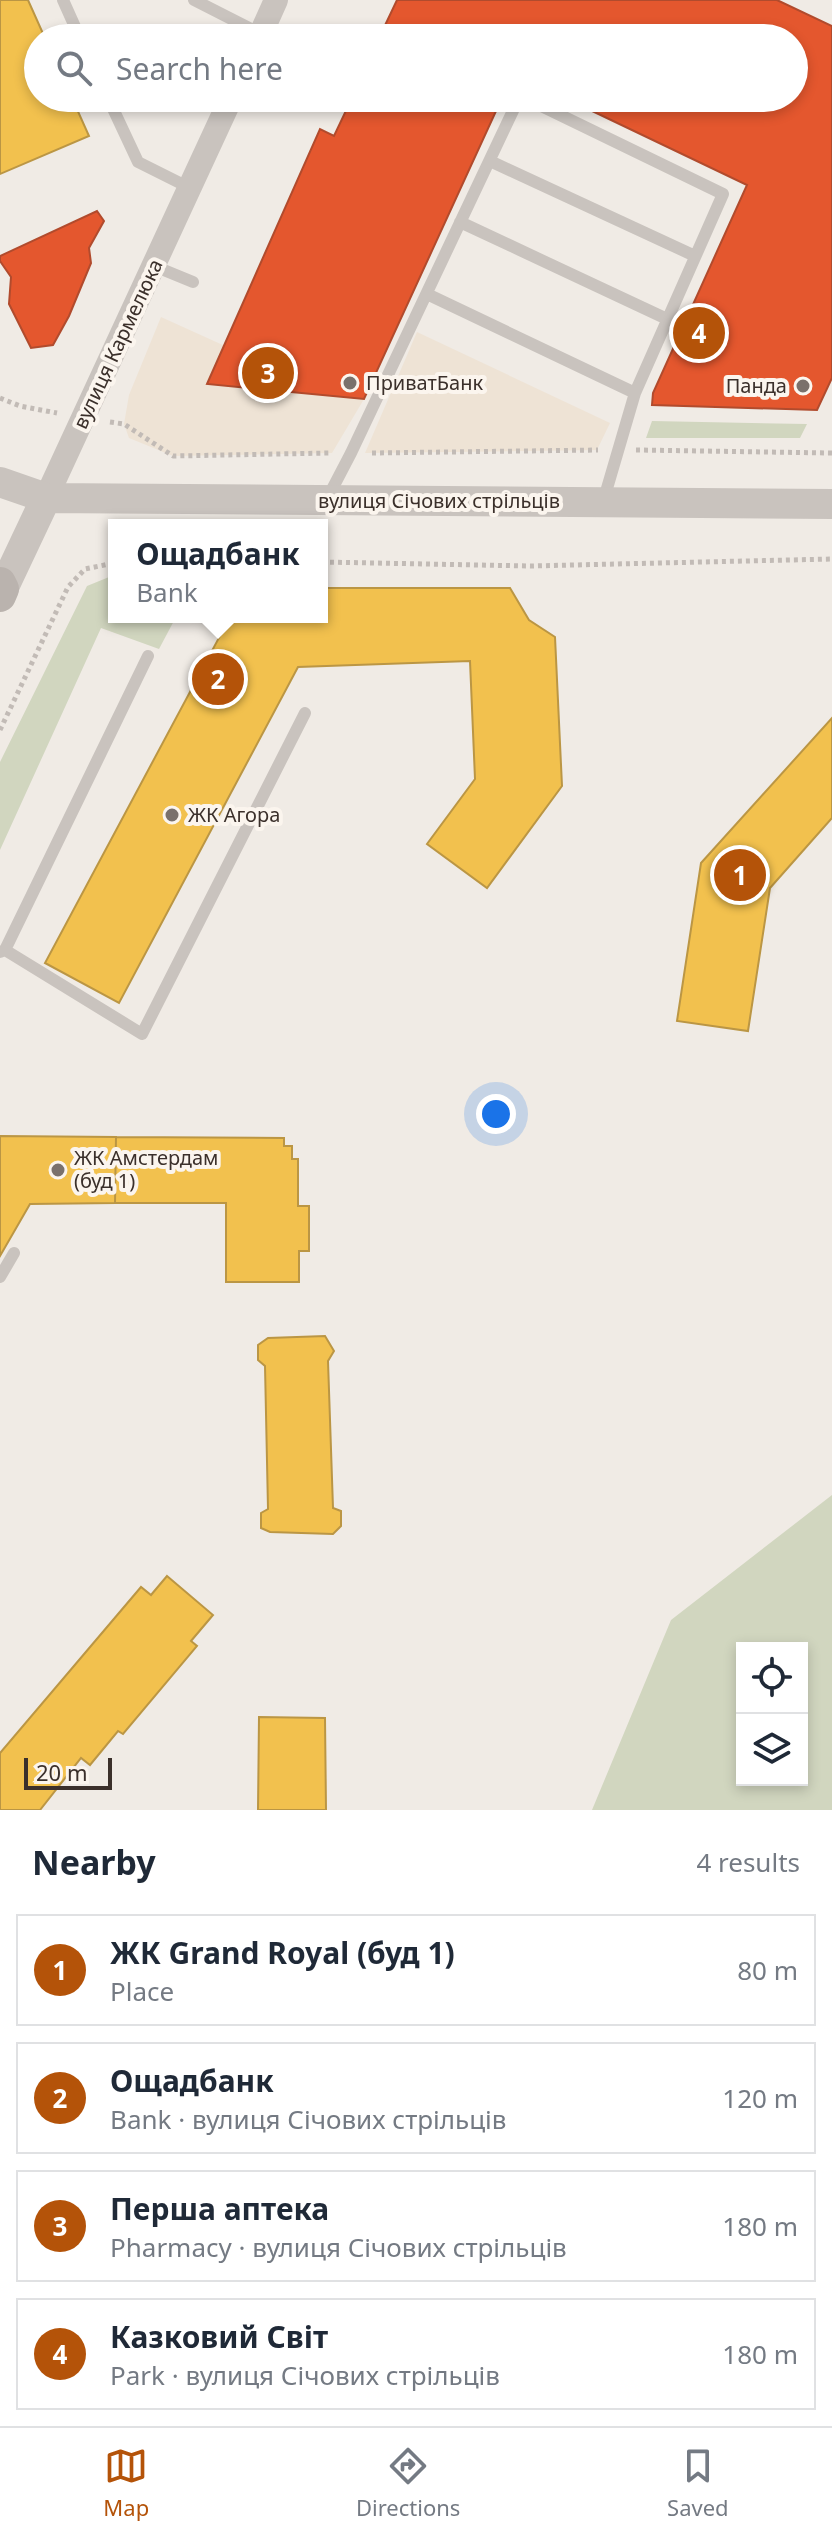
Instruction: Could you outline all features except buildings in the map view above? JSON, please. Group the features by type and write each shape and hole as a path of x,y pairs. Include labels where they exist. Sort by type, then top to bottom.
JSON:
{"street":[{"path":"265,24 276,0"},
{"name":"вулиця Кармелюка","path":"1,589 225,112"},
{"name":"вулиця Січових стрільців","path":"0,482 46,498 832,504"}],"lane":[{"path":"63,0 74,24"},
{"path":"194,0 238,24"},
{"path":"115,112 138,162 190,188"},
{"path":"326,500 515,112"},
{"path":"551,112 723,194 635,393 603,502"},
{"path":"490,161 695,256"},
{"path":"460,222 667,319"},
{"path":"154,266 193,282"},
{"path":"427,294 635,393"},
{"path":"148,656 2,951 142,1034 305,713"},
{"path":"0,1277 14,1253"}],"path":[{"path":"0,398 20,406 64,414"},
{"path":"124,424 173,456 618,451 832,453"},
{"path":"328,562 530,566 832,559"},
{"path":"0,730 68,587 85,569 108,564"}],"green space":[{"path":"652,421 807,424 800,438 646,438"},
{"path":"108,577 108,623 173,623 159,649 101,628 0,850 0,762 87,586"},
{"path":"832,1495 832,1810 592,1810 671,1620"}],"shaded area":[{"path":"161,317 225,346 207,384 364,399 332,453 173,456 129,438 124,424 129,395"},
{"path":"417,332 610,423 597,450 365,453"}],"place":[{"name":"Казковий Світ","path":"699,333"},
{"name":"Перша аптека","path":"268,373"},
{"name":"ПриватБанк","path":"350,383"},
{"name":"Панда","path":"803,386"},
{"name":"Ощадбанк","path":"218,679"},
{"name":"ЖК Агора","path":"172,815"},
{"name":"ЖК Grand Royal (буд 1)","path":"740,875"},
{"name":"ЖК Амстердам (буд 1)","path":"58,1170"}]}
